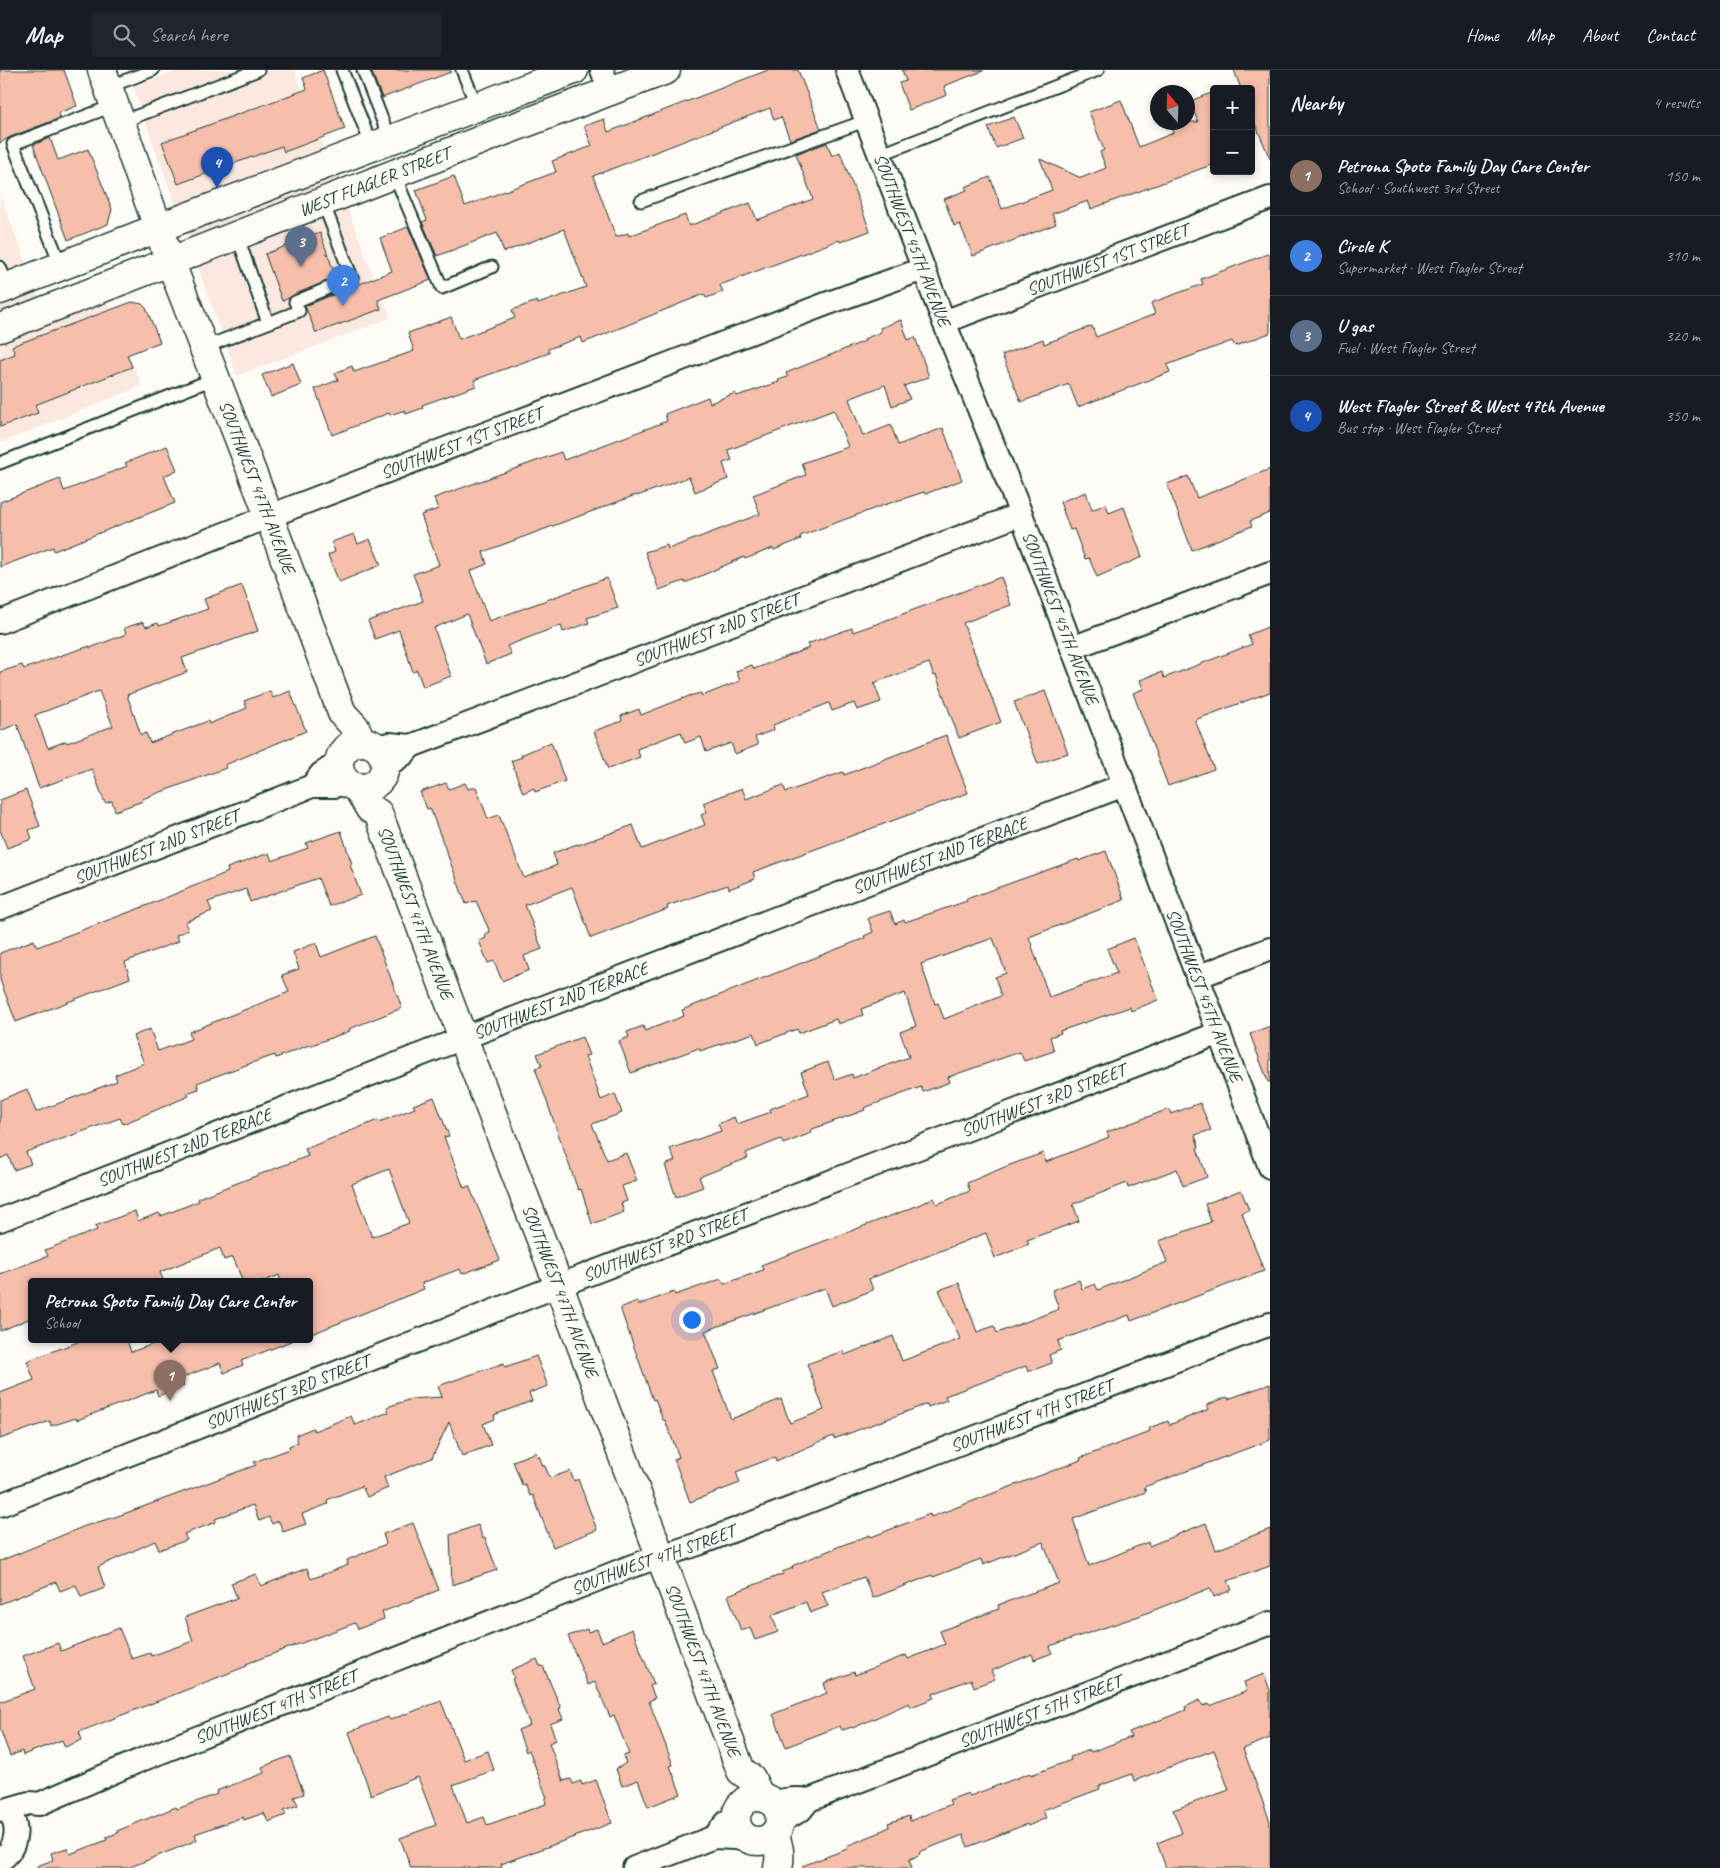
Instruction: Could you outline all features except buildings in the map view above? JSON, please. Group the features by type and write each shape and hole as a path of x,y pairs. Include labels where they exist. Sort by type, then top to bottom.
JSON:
{"street":[{"name":"WEST FLAGLER STREET","path":"3,281 61,266 574,70"},
{"name":"WEST FLAGLER STREET","path":"0,328 394,174 606,81 666,70"},
{"name":"SOUTHWEST 45TH AVENUE","path":"847,70 944,322 1021,514 1270,1167"},
{"name":"SOUTHWEST 47TH AVENUE","path":"111,96 170,261 269,516 342,713 339,722 361,765 370,809 378,813 661,1557 741,1771 738,1789 758,1819"},
{"name":"SOUTHWEST 1ST STREET","path":"944,322 1270,198"},
{"name":"SOUTHWEST 1ST STREET","path":"0,622 269,516 924,269"},
{"name":"SOUTHWEST 2ND STREET","path":"0,908 312,786 321,774 404,754 411,746 1021,514"},
{"path":"1072,648 1270,573"},
{"name":"SOUTHWEST 2ND TERRACE","path":"0,1220 463,1038 1124,785"},
{"path":"1198,977 1270,949"},
{"name":"SOUTHWEST 3RD STREET","path":"0,1505 559,1286 1220,1033"},
{"name":"SOUTHWEST 4TH STREET","path":"2,1810 28,1803 40,1804 150,1756 632,1566 708,1541 1270,1324"},
{"name":"SOUTHWEST 5TH STREET","path":"634,1868 714,1837 727,1822 758,1819 801,1810 809,1800 1270,1623"},
{"path":"11,1853 26,1824 40,1804"},
{"path":"2,1810 13,1818 11,1853"},
{"path":"758,1819 762,1854 777,1868"}],"lane":[{"path":"61,266 13,144 111,96 153,70"},
{"path":"111,96 258,70"},
{"path":"342,70 381,143"},
{"path":"363,70 381,143"},
{"path":"462,70 477,107"},
{"path":"879,155 1098,70"},
{"path":"641,201 866,121"},
{"path":"394,174 442,288 492,268"},
{"path":"204,347 299,311 295,302 352,278 323,202"},
{"path":"237,235 268,323"},
{"path":"0,463 216,378"}],"shaded area":[{"path":"178,70 294,70 390,318 237,376 133,87"},
{"path":"0,194 48,322 107,300 142,386 0,443"}],"place":[{"name":"West Flagler Street & West 47th Avenue","path":"217,188"},
{"name":"U gas","path":"301,267"},
{"name":"Circle K","path":"343,306"},
{"name":"Petrona Spoto Family Day Care Center","path":"170,1401"}]}
